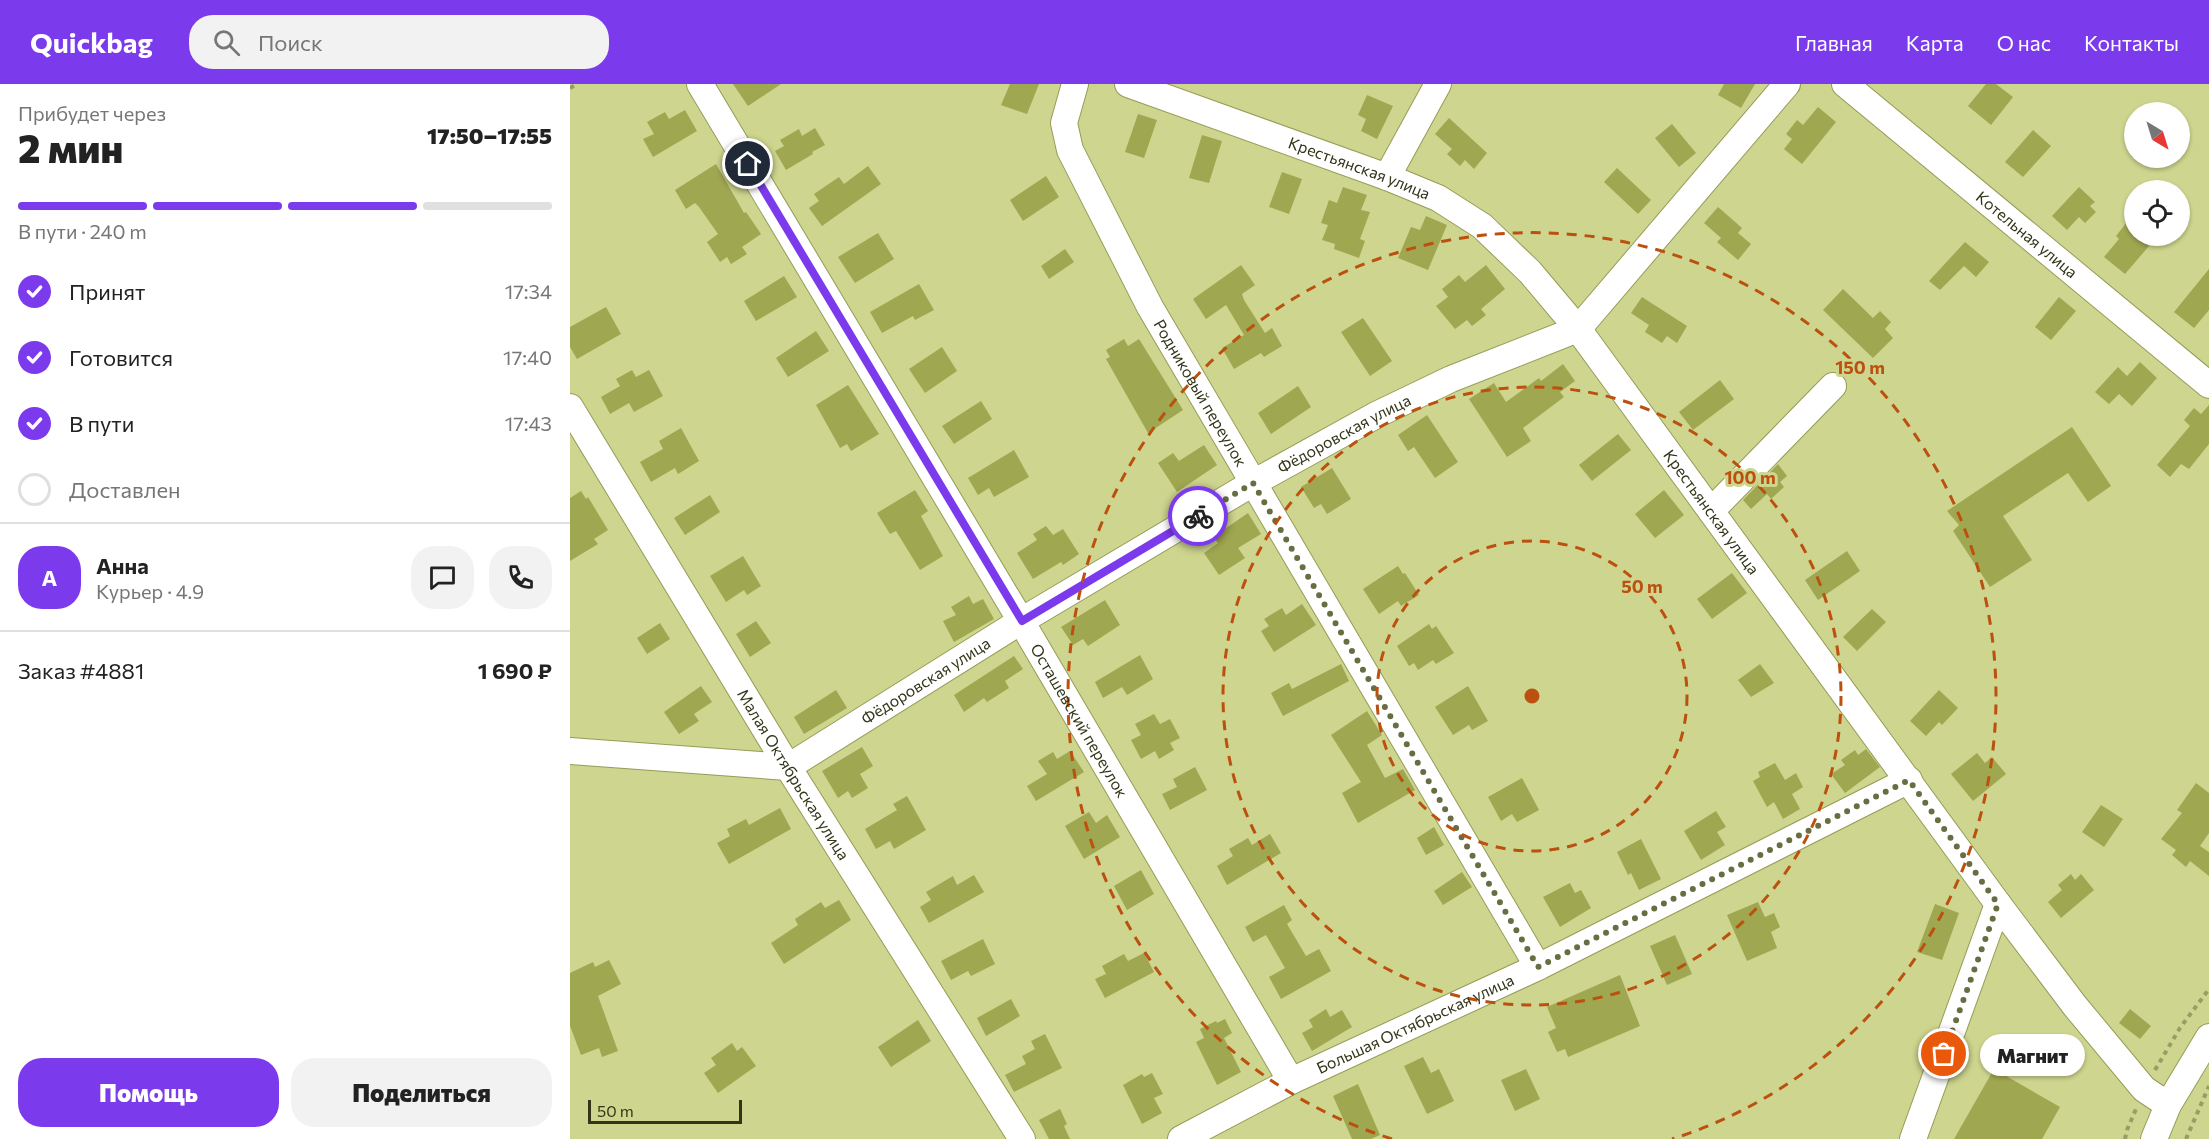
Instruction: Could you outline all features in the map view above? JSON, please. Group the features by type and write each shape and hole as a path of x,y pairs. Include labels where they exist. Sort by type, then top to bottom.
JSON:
{"street":[{"name":"Осташевский переулок","path":"700,84 1022,621 1291,1081"},
{"name":"Родниковый переулок","path":"1075,84 1064,123 1070,150 1150,307 1538,967"},
{"name":"Крестьянская улица","path":"1128,84 1387,177 1438,198 1482,226 1530,272 1578,329 2075,1006 2144,1089 2168,1105"},
{"path":"1387,177 1438,84"},
{"name":"Фёдоровская улица","path":"788,767 1022,621 1253,483 1378,414 1450,379 1578,329 1787,84"},
{"name":"Котельная улица","path":"1845,84 2209,385"},
{"path":"1711,511 1833,386"},
{"name":"Малая Октябрьская улица","path":"570,407 788,767 1022,1139"},
{"path":"570,751 788,767"},
{"name":"Большая Октябрьская улица","path":"1181,1139 1291,1081 1538,967 1909,780"},
{"path":"1913,1139 1998,904"},
{"path":"2154,1139 2168,1105 2209,1037"}],"path":[{"path":"570,88 577,84"},
{"path":"2126,1139 2127,1130 2144,1089 2180,1028 2209,989"},
{"path":"2186,1139 2209,1086"}],"building":[{"path":"733,84 781,84 748,106"},
{"path":"1010,84 1039,84 1027,114 1001,105"},
{"path":"1724,84 1755,84 1741,108 1718,95"},
{"path":"1986,84 1996,84 2013,97 1991,125 1968,106"},
{"path":"1367,95 1393,106 1377,139 1361,131 1366,119 1358,115"},
{"path":"1818,107 1836,122 1802,164 1784,149 1792,139 1786,134 1797,120 1803,125"},
{"path":"685,110 697,131 653,157 643,139 654,134 647,122 665,112 669,119"},
{"path":"1138,114 1157,120 1144,158 1125,152"},
{"path":"1449,118 1487,153 1474,169 1465,160 1460,166 1447,154 1452,149 1435,134"},
{"path":"1672,124 1696,153 1679,167 1655,138"},
{"path":"815,128 825,145 786,170 775,151 784,146 780,140 799,129 802,136"},
{"path":"2033,130 2051,146 2023,177 2005,162"},
{"path":"1202,135 1222,141 1209,183 1189,178"},
{"path":"716,164 744,213 746,212 761,234 742,247 747,254 731,264 727,257 720,262 707,242 718,234 699,207 695,203 686,209 675,190"},
{"path":"868,166 881,184 822,226 809,208 819,201 814,194 839,177 844,184"},
{"path":"1617,168 1651,200 1638,214 1604,182"},
{"path":"1282,172 1302,179 1289,214 1269,207"},
{"path":"1046,176 1059,197 1023,221 1010,200"},
{"path":"1343,187 1367,195 1361,210 1370,212 1360,239 1365,241 1359,258 1334,249 1335,244 1322,240 1328,225 1321,223 1329,200 1337,203"},
{"path":"2079,187 2095,202 2090,206 2096,212 2085,223 2079,217 2067,230 2052,216"},
{"path":"1718,207 1742,228 1738,233 1751,244 1738,260 1717,242 1721,238 1704,223"},
{"path":"1426,216 1447,225 1428,270 1398,258 1411,227 1420,230"},
{"path":"2124,226 2124,246 2149,246 2125,274 2104,257 2119,239 2116,236"},
{"path":"878,233 894,259 855,283 838,257"},
{"path":"1965,242 1989,262 1976,277 1964,266 1940,290 1929,281"},
{"path":"1065,249 1074,262 1049,279 1041,266"},
{"path":"1241,265 1255,285 1242,294 1244,300 1265,333 1272,328 1282,346 1264,357 1261,353 1234,369 1222,348 1244,335 1226,305 1206,319 1193,299"},
{"path":"1486,265 1505,289 1481,309 1486,315 1472,326 1467,320 1455,329 1436,306 1448,297 1442,289 1459,275 1465,282"},
{"path":"2209,269 2209,310 2194,328 2174,312"},
{"path":"784,276 797,297 756,321 744,301"},
{"path":"919,284 934,310 915,320 913,316 882,333 870,312"},
{"path":"1843,289 1873,318 1880,311 1891,322 1885,329 1893,338 1873,358 1823,310"},
{"path":"1642,297 1687,326 1677,343 1667,336 1662,343 1645,332 1649,325 1631,313"},
{"path":"2059,297 2076,311 2051,340 2035,327"},
{"path":"606,307 621,334 577,359 570,347 570,327"},
{"path":"1363,318 1392,361 1370,376 1341,332"},
{"path":"816,331 829,351 788,377 776,358"},
{"path":"1124,339 1128,346 1139,339 1183,410 1148,433 1106,359 1110,357 1106,350"},
{"path":"942,347 957,371 925,393 909,369"},
{"path":"2140,362 2157,378 2132,406 2119,394 2109,404 2095,392 2118,367 2127,376"},
{"path":"1563,364 1575,381 1560,392 1564,397 1523,428 1531,441 1507,457 1469,399 1494,383 1506,402 1539,378 1541,381"},
{"path":"632,370 636,377 649,370 663,396 634,412 629,403 610,414 601,397 620,386 616,379"},
{"path":"1720,380 1734,399 1693,430 1679,412"},
{"path":"848,385 879,434 851,451 847,444 840,448 816,405"},
{"path":"1298,386 1311,407 1271,434 1258,413"},
{"path":"981,401 992,419 954,444 942,426"},
{"path":"2209,405 2209,444 2189,469 2181,464 2170,477 2157,465 2190,426 2184,420 2194,408 2201,414"},
{"path":"1427,415 1458,462 1435,478 1414,447 1408,451 1398,435"},
{"path":"2072,427 2111,486 2088,502 2068,473 2003,516 2032,560 1990,587 1953,531 1959,525 1947,511"},
{"path":"681,428 699,461 678,474 675,468 651,482 640,462 663,449 659,441"},
{"path":"1618,434 1631,450 1592,481 1579,465"},
{"path":"1204,445 1217,465 1177,492 1158,463 1173,453 1179,461"},
{"path":"1014,450 1029,477 994,497 989,488 978,495 968,478"},
{"path":"1778,464 1787,476 1780,482 1784,487 1771,499 1767,494 1751,509 1743,500"},
{"path":"1332,468 1351,499 1327,514 1321,504 1314,508 1301,487"},
{"path":"915,490 928,511 921,516 943,556 920,570 896,531 890,534 877,513"},
{"path":"1664,490 1684,515 1655,538 1635,514"},
{"path":"581,491 586,499 588,497 608,530 594,539 598,544 570,561 570,498"},
{"path":"710,495 720,512 685,535 674,518"},
{"path":"1248,513 1261,534 1238,548 1245,558 1219,575 1204,553 1218,543 1213,537"},
{"path":"1046,526 1053,535 1063,529 1079,554 1063,565 1061,562 1033,579 1017,553 1037,540 1033,534"},
{"path":"1847,551 1860,571 1818,600 1805,580"},
{"path":"743,556 761,586 747,595 744,590 726,602 710,576"},
{"path":"1398,566 1419,595 1401,606 1398,601 1379,614 1363,589"},
{"path":"1732,573 1747,593 1712,619 1697,599"},
{"path":"969,596 973,604 983,599 994,619 954,642 943,621 956,615 951,607"},
{"path":"1105,600 1120,625 1088,646 1083,639 1073,645 1061,627"},
{"path":"1302,604 1316,625 1274,652 1261,631 1269,626 1264,619 1282,608 1286,615"},
{"path":"1872,609 1886,622 1857,651 1843,637"},
{"path":"756,621 771,643 750,657 736,634"},
{"path":"660,623 670,639 647,654 637,638"},
{"path":"1429,624 1432,629 1436,626 1454,653 1436,664 1433,660 1418,670 1414,663 1409,666 1397,646"},
{"path":"1140,655 1153,679 1127,695 1122,687 1103,698 1095,682"},
{"path":"1014,656 1023,669 1005,681 1009,688 987,702 984,698 964,712 954,695"},
{"path":"1341,664 1349,681 1283,716 1271,693 1289,683 1292,689"},
{"path":"1760,664 1774,683 1751,697 1738,680"},
{"path":"701,686 712,702 694,714 699,721 679,734 664,712"},
{"path":"1468,686 1488,721 1472,730 1469,725 1453,735 1435,707"},
{"path":"836,690 847,708 804,734 794,717"},
{"path":"1939,690 1958,708 1942,725 1939,722 1926,736 1910,721"},
{"path":"1367,711 1382,735 1367,745 1385,778 1403,769 1415,790 1358,823 1342,793 1361,782 1331,735"},
{"path":"1154,714 1160,724 1170,719 1180,738 1170,743 1174,750 1159,759 1155,751 1141,759 1131,740 1141,735 1135,724"},
{"path":"862,747 873,766 860,774 868,788 852,798 848,791 838,798 822,771"},
{"path":"1866,749 1880,767 1845,793 1831,774 1845,765 1841,760 1855,750 1858,755"},
{"path":"1070,751 1084,772 1036,801 1027,786 1047,774 1038,761 1053,752 1057,759"},
{"path":"1977,753 1985,763 1992,757 2006,774 1973,801 1951,774"},
{"path":"1775,763 1785,780 1796,773 1803,787 1792,794 1800,809 1783,819 1774,802 1767,807 1753,781 1760,777 1758,772"},
{"path":"1195,767 1207,790 1170,810 1162,794 1177,787 1173,779"},
{"path":"1522,778 1539,810 1517,822 1512,814 1501,821 1488,797"},
{"path":"2196,783 2209,793 2209,833 2200,846 2209,852 2209,876 2190,861 2186,867 2172,855 2176,850 2161,839 2182,813 2177,810"},
{"path":"907,796 926,830 894,849 890,841 876,849 865,829 897,810 893,804"},
{"path":"2101,805 2123,819 2104,847 2082,832"},
{"path":"780,808 791,829 729,864 717,843 730,836 727,829 746,819 749,825"},
{"path":"1716,811 1726,827 1717,832 1725,845 1701,860 1684,831"},
{"path":"1089,812 1096,823 1107,815 1120,837 1084,859 1065,826"},
{"path":"1434,827 1444,845 1426,855 1417,838"},
{"path":"1270,834 1281,853 1227,885 1217,866 1233,856 1229,849 1248,838 1252,845"},
{"path":"1641,839 1661,879 1639,890 1631,873 1628,875 1617,852"},
{"path":"1141,870 1154,894 1127,910 1114,886"},
{"path":"1462,872 1472,887 1443,905 1434,891"},
{"path":"2071,874 2075,880 2081,874 2094,890 2061,918 2048,902 2062,890 2058,885"},
{"path":"974,875 984,892 929,923 920,907 931,900 926,892 953,876 957,885"},
{"path":"1570,883 1575,893 1581,890 1591,908 1560,927 1543,897"},
{"path":"839,900 851,920 784,964 771,943 798,925 795,919 821,902 825,908"},
{"path":"1758,902 1765,917 1774,913 1780,927 1771,932 1777,948 1747,961 1727,915"},
{"path":"1935,904 1959,913 1942,960 1917,952"},
{"path":"1284,905 1292,920 1287,924 1306,956 1319,949 1331,971 1281,999 1269,977 1285,968 1266,935 1253,942 1245,927"},
{"path":"1675,935 1692,974 1667,985 1650,946"},
{"path":"983,939 995,964 971,976 968,971 951,980 941,961"},
{"path":"1144,953 1154,972 1105,998 1095,979 1106,974 1102,966 1124,954 1128,961"},
{"path":"609,960 621,984 598,996 618,1051 602,1057 599,1048 581,1055 570,1026 570,973 593,962 595,967"},
{"path":"1620,975 1640,1026 1568,1057 1565,1049 1557,1052 1548,1032 1556,1028 1547,1007"},
{"path":"1011,999 1020,1016 986,1036 977,1018"},
{"path":"1326,1009 1330,1017 1342,1010 1352,1027 1312,1051 1302,1033 1313,1027 1309,1020"},
{"path":"2130,1009 2151,1026 2140,1039 2119,1023"},
{"path":"1225,1019 1232,1033 1224,1038 1241,1072 1217,1085 1196,1042 1204,1038 1200,1029"},
{"path":"918,1020 931,1041 891,1067 878,1047"},
{"path":"1045,1034 1062,1068 1014,1092 1005,1075 1026,1064 1022,1056 1035,1049 1031,1041"},
{"path":"732,1043 737,1051 742,1047 756,1066 718,1093 704,1073 716,1065 711,1058"},
{"path":"1423,1057 1431,1073 1439,1069 1454,1101 1427,1114 1404,1066"},
{"path":"1526,1069 1540,1099 1515,1111 1501,1080"},
{"path":"1994,1069 2060,1107 2042,1139 1954,1139"},
{"path":"1152,1073 1163,1094 1154,1098 1162,1113 1142,1124 1123,1085 1142,1074 1144,1077"},
{"path":"1358,1084 1380,1135 1371,1139 1352,1139 1333,1096"},
{"path":"1060,1109 1067,1124 1064,1126 1070,1139 1049,1139 1039,1120"}],"way so far":[{"path":"1198,516 1253,483 1538,967 1909,780 1998,904 1944,1054"}],"place":[{"name":"Магнит","path":"1944,1054"}],"route":[{"path":"748,164 1022,621 1198,516"}]}
